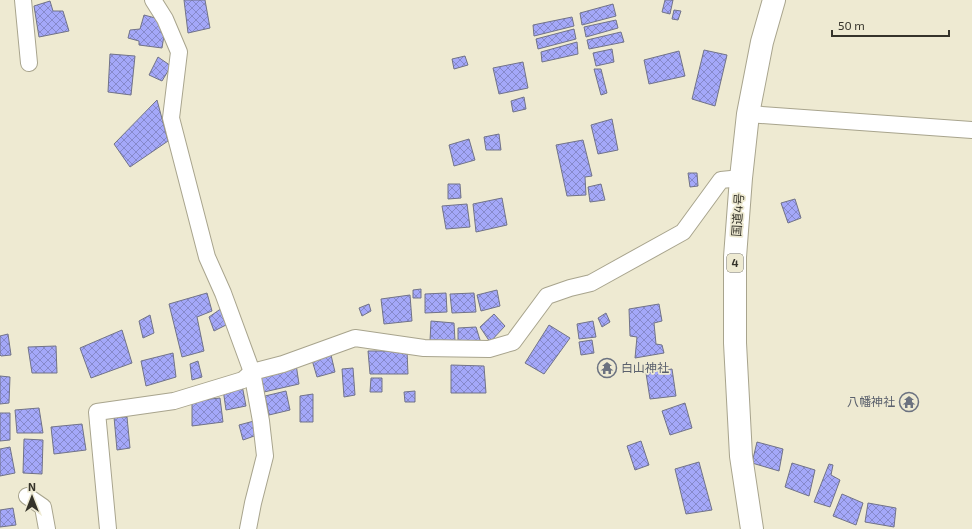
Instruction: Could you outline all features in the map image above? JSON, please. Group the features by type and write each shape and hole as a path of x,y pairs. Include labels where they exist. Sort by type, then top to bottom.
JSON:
{"highway":[{"name":"国道4号","path":"752,529 741,456 735,343 735,257 740,178 748,114 762,42 774,0"}],"street":[{"path":"23,0 29,63"},
{"path":"153,0 165,19 179,52 171,118 207,257 223,293 252,372 261,421 265,456 248,529"},
{"path":"748,114 972,130"},
{"path":"108,529 97,412 174,401 243,380 252,372 283,364 355,338 424,348 490,349 513,342 547,296 591,283 682,232 720,180 740,178"},
{"path":"26,496 43,507 47,529"}],"building":[{"path":"184,0 205,0 210,28 188,33"},
{"path":"665,0 673,0 670,14 662,12"},
{"path":"50,1 53,11 63,11 69,31 39,37 34,6"},
{"path":"613,4 616,16 582,25 580,13"},
{"path":"674,10 681,11 678,20 672,19"},
{"path":"144,15 159,19 165,29 162,48 139,45 139,41 128,38 130,30 140,29"},
{"path":"572,17 574,26 534,36 533,25"},
{"path":"616,20 618,28 586,37 584,27"},
{"path":"574,29 576,39 538,49 536,39"},
{"path":"621,32 624,42 589,49 587,40"},
{"path":"577,42 578,54 542,62 541,52"},
{"path":"612,49 614,62 596,66 593,53"},
{"path":"704,50 727,55 715,106 692,99"},
{"path":"679,51 685,76 649,84 644,60"},
{"path":"110,54 135,56 131,95 108,92"},
{"path":"465,56 468,65 454,69 452,59"},
{"path":"158,57 171,66 162,81 149,75"},
{"path":"523,62 528,88 499,94 493,68"},
{"path":"594,69 601,69 607,93 601,95"},
{"path":"524,97 526,109 513,112 511,101"},
{"path":"157,100 168,141 130,167 114,144"},
{"path":"612,119 618,150 598,154 591,125"},
{"path":"499,134 501,150 486,150 484,137"},
{"path":"469,139 475,160 454,166 449,145"},
{"path":"583,140 592,176 585,177 586,195 567,196 556,145"},
{"path":"688,173 697,173 698,186 690,187"},
{"path":"448,184 460,184 461,198 448,199"},
{"path":"601,184 605,200 590,202 588,187"},
{"path":"502,198 507,225 476,232 473,204"},
{"path":"795,199 801,218 788,223 781,203"},
{"path":"467,204 470,227 446,229 442,206"},
{"path":"421,289 421,298 413,298 413,290"},
{"path":"497,290 500,306 481,311 477,295"},
{"path":"207,293 212,311 197,317 204,351 182,357 169,304"},
{"path":"446,293 447,312 425,313 425,294"},
{"path":"474,293 476,312 452,313 450,294"},
{"path":"410,295 412,321 384,324 381,299"},
{"path":"369,304 371,311 362,316 359,308"},
{"path":"659,304 662,321 654,323 656,344 662,345 664,353 635,358 637,337 630,336 629,309"},
{"path":"222,308 230,323 214,331 209,317"},
{"path":"606,313 610,322 602,327 598,318"},
{"path":"494,314 505,326 490,342 480,327"},
{"path":"150,315 154,333 143,338 139,321"},
{"path":"431,321 454,323 455,341 430,341"},
{"path":"593,321 596,337 579,339 577,324"},
{"path":"549,325 570,338 544,374 525,363"},
{"path":"476,327 481,343 458,344 458,328"},
{"path":"122,330 132,363 91,378 80,348"},
{"path":"8,334 11,355 1,356 0,336"},
{"path":"592,340 594,353 581,355 579,342"},
{"path":"56,346 57,373 32,373 28,347"},
{"path":"368,351 407,351 408,374 370,374"},
{"path":"173,353 176,377 146,386 141,361"},
{"path":"331,355 335,372 317,377 312,360"},
{"path":"198,361 202,377 192,380 190,364"},
{"path":"296,364 299,384 264,392 259,375"},
{"path":"451,365 484,366 486,393 451,393"},
{"path":"353,368 355,395 344,397 342,369"},
{"path":"672,369 676,396 650,399 646,373"},
{"path":"0,376 10,377 9,403 0,404"},
{"path":"371,378 382,378 382,392 370,392"},
{"path":"242,385 246,406 226,410 223,389"},
{"path":"286,391 290,410 269,415 265,396"},
{"path":"415,391 415,402 405,402 404,392"},
{"path":"313,394 313,422 300,422 300,396"},
{"path":"220,398 223,422 192,426 192,401"},
{"path":"685,403 692,428 670,435 662,411"},
{"path":"39,408 43,433 17,433 15,410"},
{"path":"0,413 10,413 10,440 0,441"},
{"path":"114,417 127,417 130,448 117,450"},
{"path":"254,421 257,435 243,440 239,425"},
{"path":"82,424 86,450 54,454 51,427"},
{"path":"24,439 43,440 42,474 23,473"},
{"path":"641,441 649,465 635,470 627,446"},
{"path":"757,442 783,449 779,471 752,463"},
{"path":"10,447 15,473 0,476 0,449"},
{"path":"699,462 712,510 686,514 675,469"},
{"path":"792,463 815,470 809,496 785,487"},
{"path":"829,464 833,465 831,475 840,480 830,507 814,502"},
{"path":"842,494 863,503 856,525 833,516"},
{"path":"868,503 896,508 894,527 865,522"},
{"path":"13,508 16,525 0,527 0,510"}],"place":[{"name":"白山神社","path":"607,368"},
{"name":"八幡神社","path":"909,402"}]}
